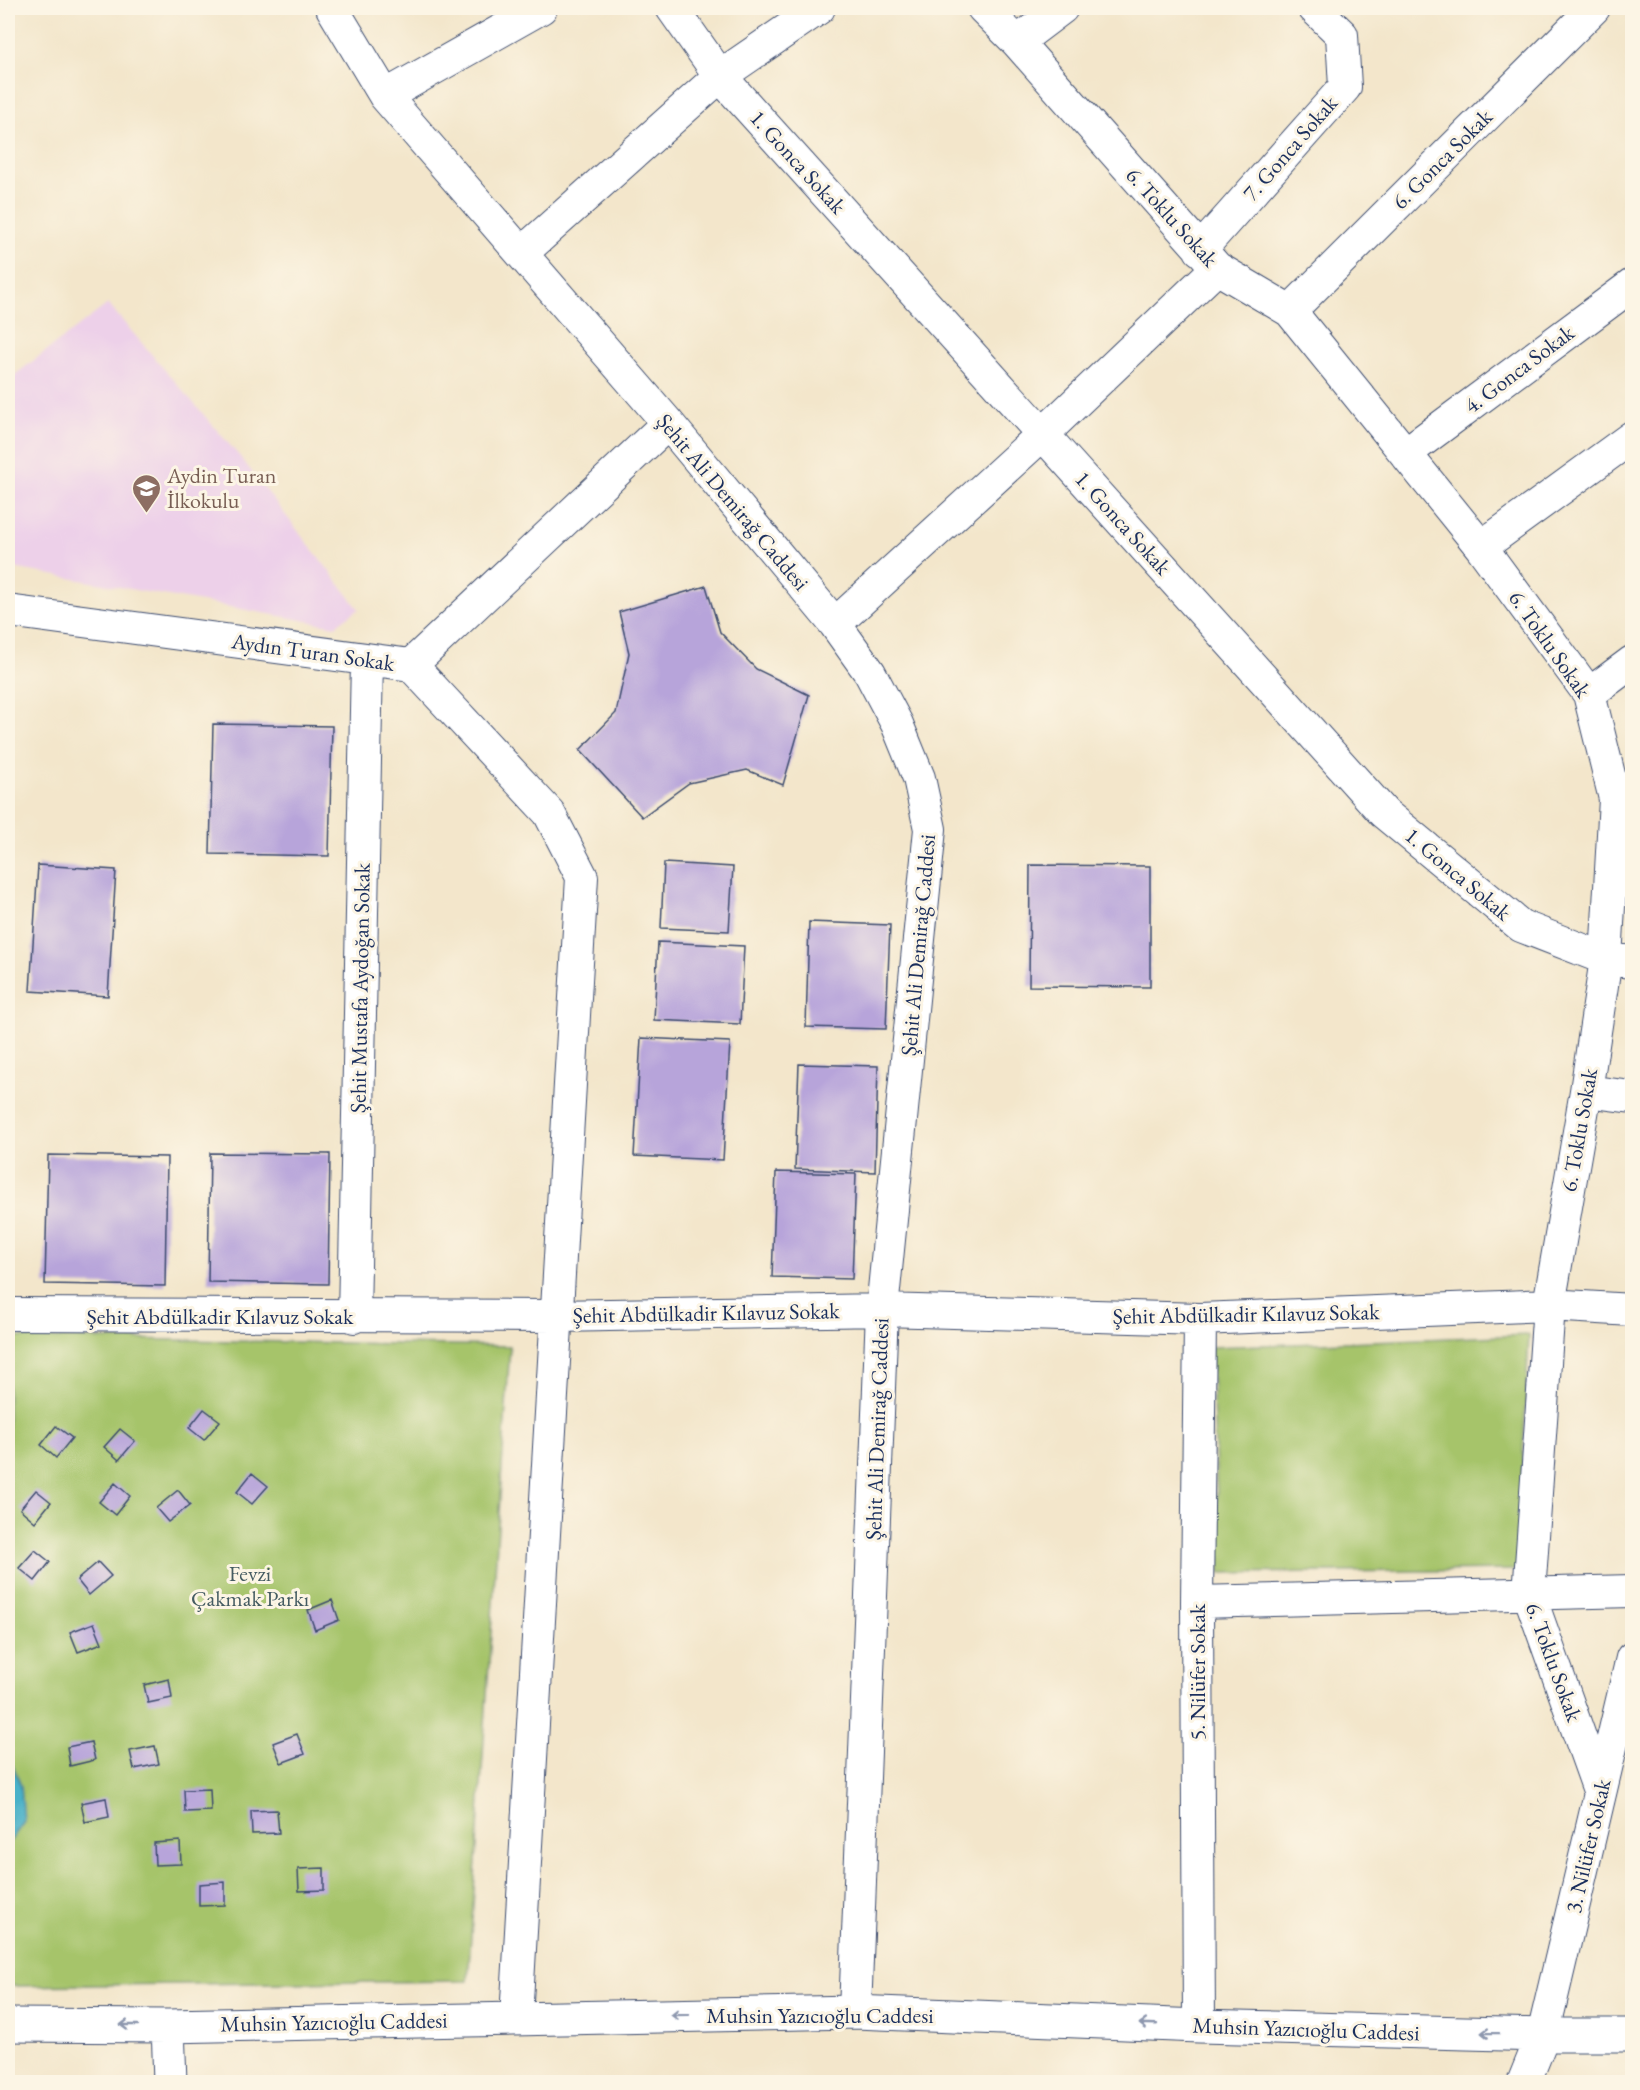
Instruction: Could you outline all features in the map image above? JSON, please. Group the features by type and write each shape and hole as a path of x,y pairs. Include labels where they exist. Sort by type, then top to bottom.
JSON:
{"street":[{"name":"Şehit Ali Demirağ Caddesi","path":"332,8 385,96 668,423 834,624 870,673 897,724 919,778 930,829 882,1310 855,2012"},
{"path":"385,96 541,8"},
{"name":"1. Gonca Sokak","path":"672,8 720,76 1384,813 1521,926 1619,961"},
{"path":"522,253 720,76 819,8"},
{"name":"6. Toklu Sokak","path":"982,8 1017,42 1209,259 1290,311 1481,547 1589,694 1615,799 1619,961 1586,1091 1549,1305 1529,1594 1600,1793"},
{"path":"1017,42 1062,8"},
{"name":"7. Gonca Sokak","path":"834,624 1043,434 1209,259 1345,87 1342,35 1314,8"},
{"name":"6. Gonca Sokak","path":"1290,311 1594,8"},
{"name":"4. Gonca Sokak","path":"1406,453 1632,285"},
{"name":"Aydın Turan Sokak","path":"8,611 411,666 668,423"},
{"path":"1481,547 1632,437"},
{"name":"Şehit Mustafa Aydoğan Sokak","path":"354,1317 367,660"},
{"path":"1589,694 1632,662"},
{"path":"411,666 549,813 582,877 516,2018"},
{"path":"1586,1091 1632,1097"},
{"name":"Şehit Abdülkadir Kılavuz Sokak","path":"8,1314 354,1317 882,1310 1200,1319 1549,1305 1632,1310"},
{"name":"5. Nilüfer Sokak","path":"1199,2026 1197,1602 1200,1319"},
{"path":"1197,1602 1632,1591"},
{"name":"3. Nilüfer Sokak","path":"1543,2035 1600,1793 1623,1740 1632,1658"},
{"name":"Muhsin Yazıcıoğlu Caddesi","path":"8,2025 168,2026 855,2012 1199,2026 1543,2035 1632,2035"},
{"path":"168,2026 170,2082"},
{"path":"1524,2082 1543,2035"}],"shaded area":[{"name":"Aydin Turan İlkokulu","path":"108,304 241,458 359,609 335,626 8,567 8,380"}],"green space":[{"path":"1529,1335 1517,1570 1220,1573 1211,1347"},
{"name":"Fevzi Çakmak Parkı","path":"12,1337 510,1346 468,1981 8,1986 8,1343"}],"water":[{"path":"8,1754 21,1786 24,1822 8,1844"}],"building":[{"path":"706,586 720,632 756,669 809,695 783,785 747,770 689,783 642,817 580,750 616,713 629,653 619,612"},
{"path":"213,724 332,726 329,856 210,854"},
{"path":"664,863 733,867 729,931 661,928"},
{"path":"38,865 116,870 108,996 30,991"},
{"path":"1030,865 1150,866 1150,987 1029,986"},
{"path":"809,922 890,925 886,1029 806,1027"},
{"path":"658,942 744,946 740,1024 654,1020"},
{"path":"641,1038 730,1042 723,1160 634,1156"},
{"path":"799,1064 878,1066 875,1172 795,1169"},
{"path":"210,1153 330,1154 328,1284 208,1282"},
{"path":"48,1155 167,1157 165,1286 45,1284"},
{"path":"776,1172 856,1174 852,1279 772,1277"},
{"path":"204,1409 220,1421 204,1440 189,1428"},
{"path":"56,1426 72,1438 56,1458 41,1445"},
{"path":"120,1429 135,1441 119,1460 104,1447"},
{"path":"252,1473 268,1486 252,1504 237,1492"},
{"path":"115,1483 130,1496 115,1515 99,1502"},
{"path":"36,1490 51,1502 35,1522 20,1509"},
{"path":"178,1490 190,1505 168,1522 156,1508"},
{"path":"35,1550 50,1562 35,1581 19,1568"},
{"path":"98,1562 111,1576 89,1595 77,1580"},
{"path":"332,1600 339,1620 315,1630 308,1610"},
{"path":"94,1623 102,1643 78,1652 70,1632"},
{"path":"169,1679 172,1698 148,1703 144,1685"},
{"path":"297,1734 305,1754 281,1763 273,1743"},
{"path":"91,1742 95,1760 70,1766 67,1747"},
{"path":"155,1746 159,1764 134,1769 130,1751"},
{"path":"210,1789 211,1811 185,1812 184,1790"},
{"path":"106,1798 109,1817 85,1822 81,1803"},
{"path":"277,1810 279,1833 252,1834 251,1811"},
{"path":"180,1841 181,1864 155,1865 154,1843"},
{"path":"324,1868 324,1890 299,1891 298,1869"},
{"path":"225,1882 225,1905 199,1906 199,1884"}],"place":[{"name":"Aydin Turan İlkokulu","path":"146,514"}]}
